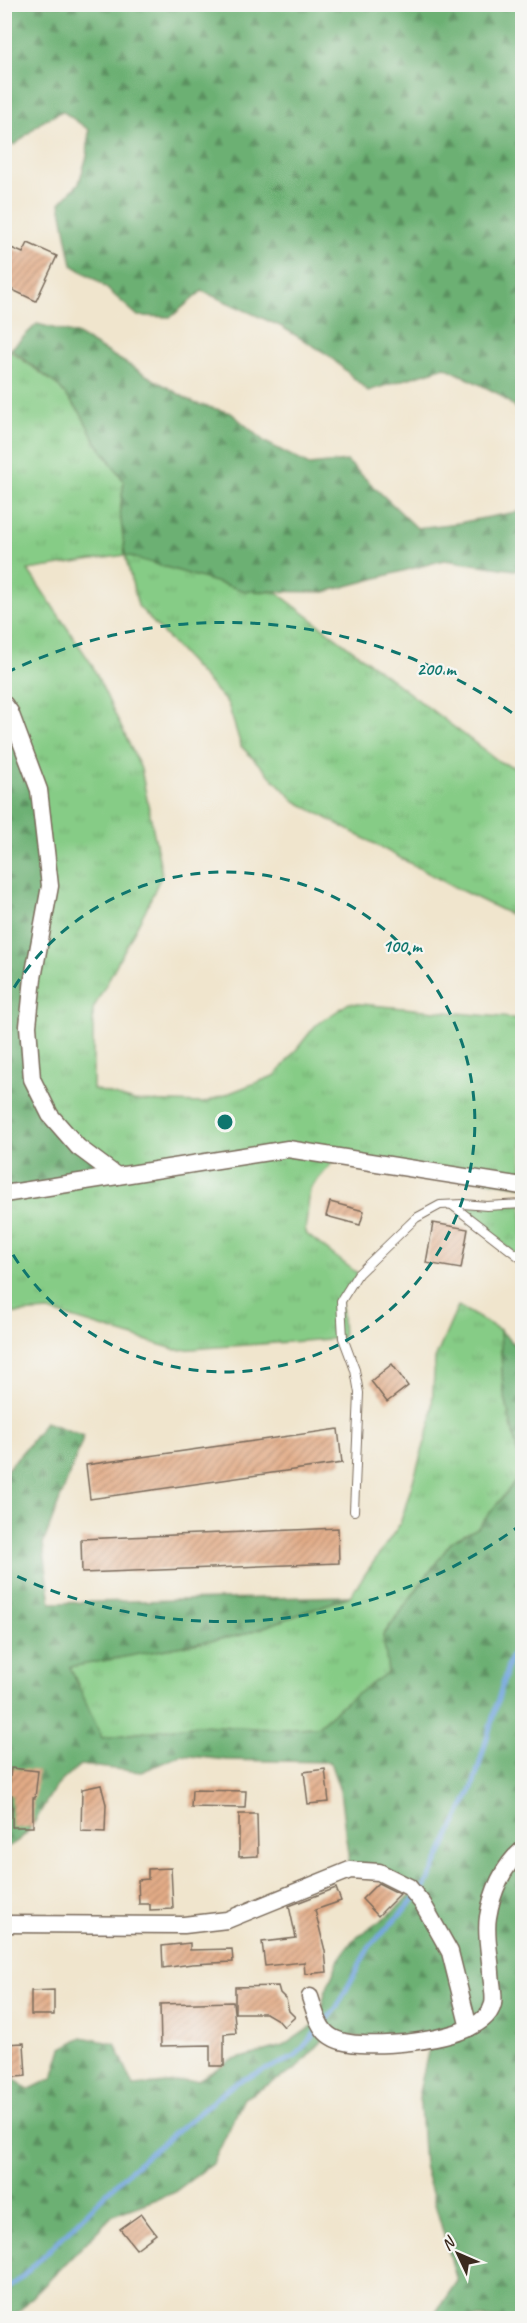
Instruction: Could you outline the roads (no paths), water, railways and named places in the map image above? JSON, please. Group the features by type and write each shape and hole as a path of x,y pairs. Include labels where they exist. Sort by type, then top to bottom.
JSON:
{"street":[{"path":"4,704 10,712 39,790 50,886 33,978 28,1026 32,1078 50,1115 78,1147 117,1176"},
{"path":"4,1194 288,1149 522,1186"},
{"path":"310,1997 323,2029 344,2043 380,2045 431,2039 469,2028 484,2020 493,2004 488,1919 497,1885 512,1859 522,1850"},
{"path":"4,1924 184,1925 227,1920 350,1870 379,1872 409,1887 423,1904 450,1952 469,2028"}],"lane":[{"path":"354,1511 359,1393 355,1370 343,1338 341,1301 358,1274 416,1218 440,1205 522,1204"},
{"path":"452,1205 522,1259"}],"waterway":[{"path":"4,2291 20,2279 131,2169 235,2083 295,2057 337,2007 369,1947 425,1888 473,1786 511,1655"}]}
